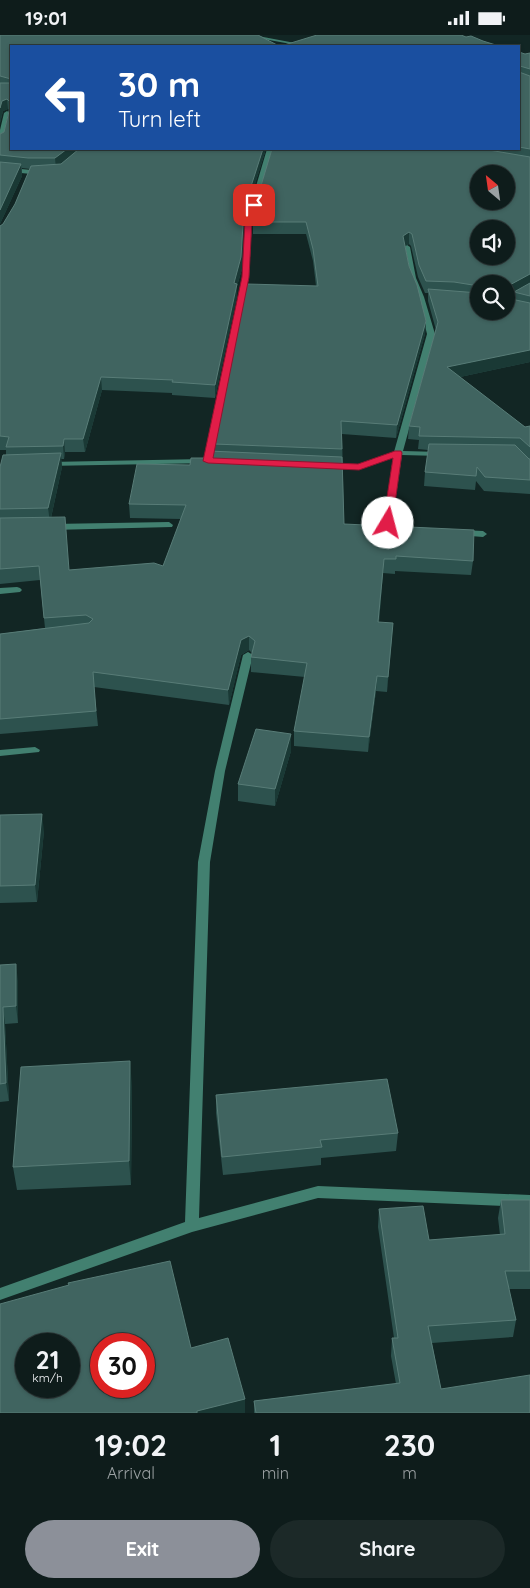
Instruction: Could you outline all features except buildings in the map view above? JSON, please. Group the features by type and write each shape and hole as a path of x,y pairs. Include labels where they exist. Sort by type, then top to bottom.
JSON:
{"street":[{"path":"244,35 303,45"},
{"path":"0,142 7,113"},
{"path":"208,461 246,277 249,220 270,150"},
{"path":"0,169 28,175 46,173"},
{"path":"406,247 413,278 425,297 431,334 398,453 388,523 390,527 395,529 415,531"},
{"path":"321,465 359,467 398,453 447,454"},
{"path":"38,464 218,461"},
{"path":"40,528 169,525"},
{"path":"454,533 483,535"},
{"path":"0,591 17,590"},
{"path":"192,1226 204,861 220,771 248,655"},
{"path":"0,753 34,750"},
{"path":"0,1294 192,1226 318,1192 530,1201"}],"route":[{"path":"254,205 249,220 246,277 208,461 359,467 398,453 388,523"}]}
